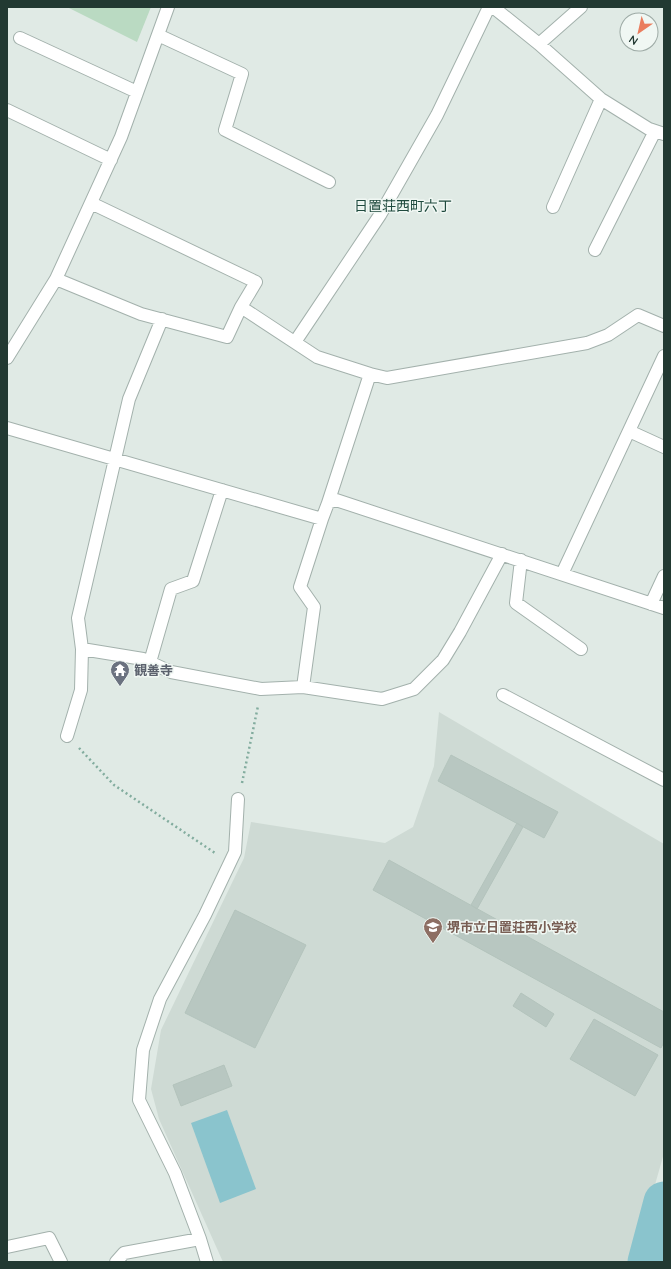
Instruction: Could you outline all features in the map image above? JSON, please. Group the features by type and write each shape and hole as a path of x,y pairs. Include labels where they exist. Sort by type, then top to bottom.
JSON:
{"street":[{"path":"9,354 56,279 111,160 121,137 168,7"},
{"path":"295,342 380,215 437,115 489,7"},
{"path":"493,7 539,44 601,99 649,129 659,132 595,250"},
{"path":"539,44 581,7"},
{"path":"158,35 242,74 225,130 329,182"},
{"path":"20,38 137,92"},
{"path":"552,207 601,99"},
{"path":"7,110 111,160"},
{"path":"56,279 141,314 227,337 241,307 256,282 91,203"},
{"path":"241,307 317,357 387,378 587,343 608,335 638,315 664,326"},
{"path":"67,736 81,690 82,649 78,618 129,399 162,319"},
{"path":"7,338 9,354"},
{"path":"562,574 664,356"},
{"path":"302,687 314,607 300,587 370,374"},
{"path":"7,428 322,519"},
{"path":"629,431 664,447"},
{"path":"146,660 171,588 193,581 222,490"},
{"path":"328,503 336,500 664,608"},
{"path":"82,649 146,660 171,672 261,689 302,687 382,699 414,689 443,660 460,632 502,554"},
{"path":"521,560 516,603 581,649"},
{"path":"651,604 664,576"},
{"path":"503,695 664,780"},
{"path":"207,1262 175,1173 139,1100 143,1050 160,999 205,915 235,852 238,799"},
{"path":"7,1247 49,1238 61,1262"},
{"path":"117,1262 124,1253 200,1239"}],"path":[{"path":"238,799 261,689"},
{"path":"67,736 114,785 230,863"}],"shaded area":[{"name":"堺市立日置荘西小学校","path":"439,712 664,844 664,1153 633,1262 223,1262 159,1119 151,1089 161,1030 244,858 251,822 385,843 413,827 434,766"}],"green space":[{"path":"67,7 151,7 137,42"}],"water":[{"path":"227,1110 256,1189 220,1203 191,1123"}],"building":[{"path":"451,755 558,812 544,838 438,781"},
{"path":"517,823 523,827 477,909 471,905"},
{"path":"389,860 664,1012 664,1042 661,1048 373,890"},
{"path":"235,910 306,945 255,1048 185,1013"},
{"path":"521,993 554,1014 546,1027 513,1006"},
{"path":"594,1019 658,1055 635,1096 570,1059"},
{"path":"224,1065 232,1086 181,1106 173,1085"}],"waterway":[{"path":"648,1262 664,1202"}],"place":[{"name":"観善寺","path":"120,687"},
{"name":"堺市立日置荘西小学校","path":"433,944"}],"district":[{"name":"日置荘西町六丁","path":"403,206"}]}
